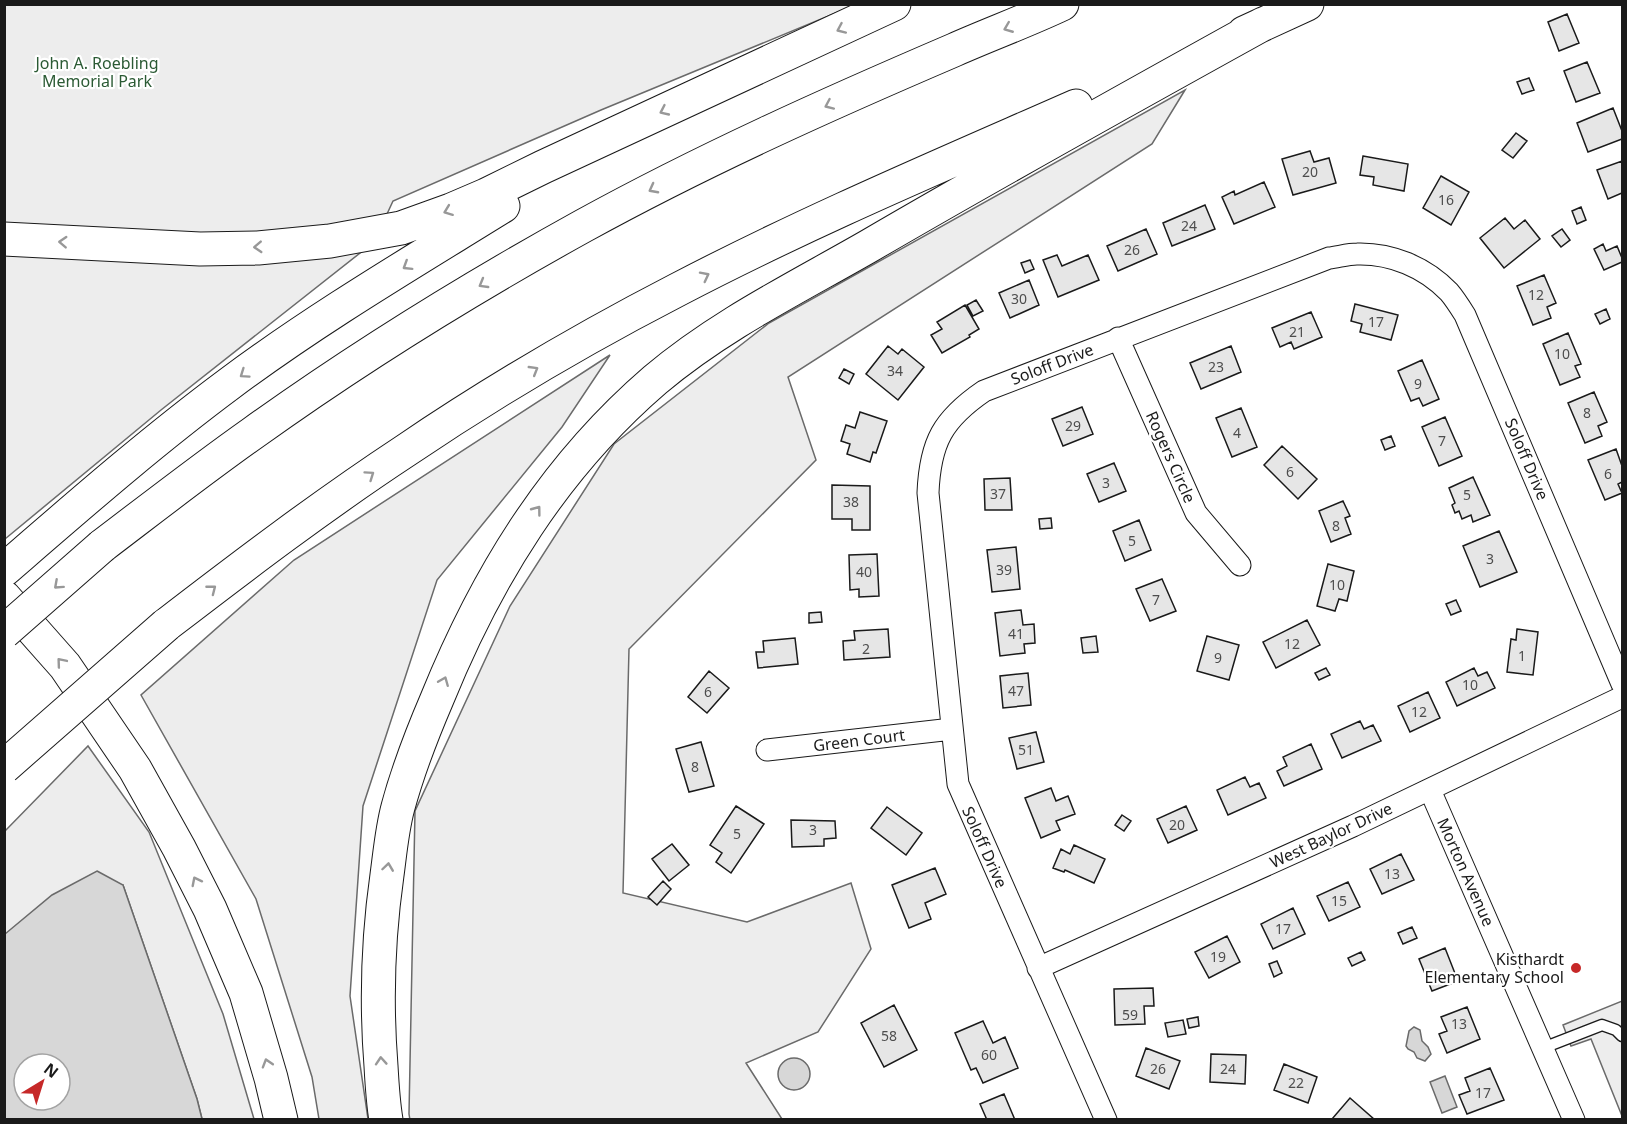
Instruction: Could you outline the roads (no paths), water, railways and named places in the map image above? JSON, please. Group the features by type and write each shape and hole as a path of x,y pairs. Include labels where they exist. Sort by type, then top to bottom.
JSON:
{"highway":[{"path":"4,239 211,249 258,248 330,241 401,228 486,195 543,166 894,4"},
{"path":"4,632 102,546 253,433 344,370 438,310 582,226 680,175 799,118 1062,4"},
{"path":"4,767 166,625 312,515 397,456 490,396 582,342 677,290 784,236 1307,4"},
{"path":"386,1119 378,1031 378,967 383,903 398,807 423,732 453,659 488,589 527,524 570,466 612,421 656,380 705,342 747,315 1018,160 1263,24"},
{"path":"4,570 166,433 229,384 292,340 410,264 635,125"},
{"path":"4,597 65,666 135,769 179,848 210,909 246,993 281,1119"}],"street":[{"name":"Soloff Drive","path":"1106,1119 958,784 928,493 929,470 935,446 947,423 963,405 984,391 1329,258 1355,254 1378,255 1402,261 1430,275 1449,293 1465,315 1623,684"},
{"name":"Rogers Circle","path":"1118,338 1196,513 1240,565"},
{"name":"West Baylor Drive","path":"1038,968 1353,826 1623,698"},
{"name":"Green Court","path":"767,750 952,729"},
{"name":"Morton Avenue","path":"1430,790 1574,1119"}],"lane":[{"path":"1543,1048 1602,1026 1616,1030 1623,1036"}],"place":[{"name":"Kisthardt Elementary School","path":"1576,968"}],"park label":[{"name":"John A. Roebling Memorial Park","path":"97,72"}]}
